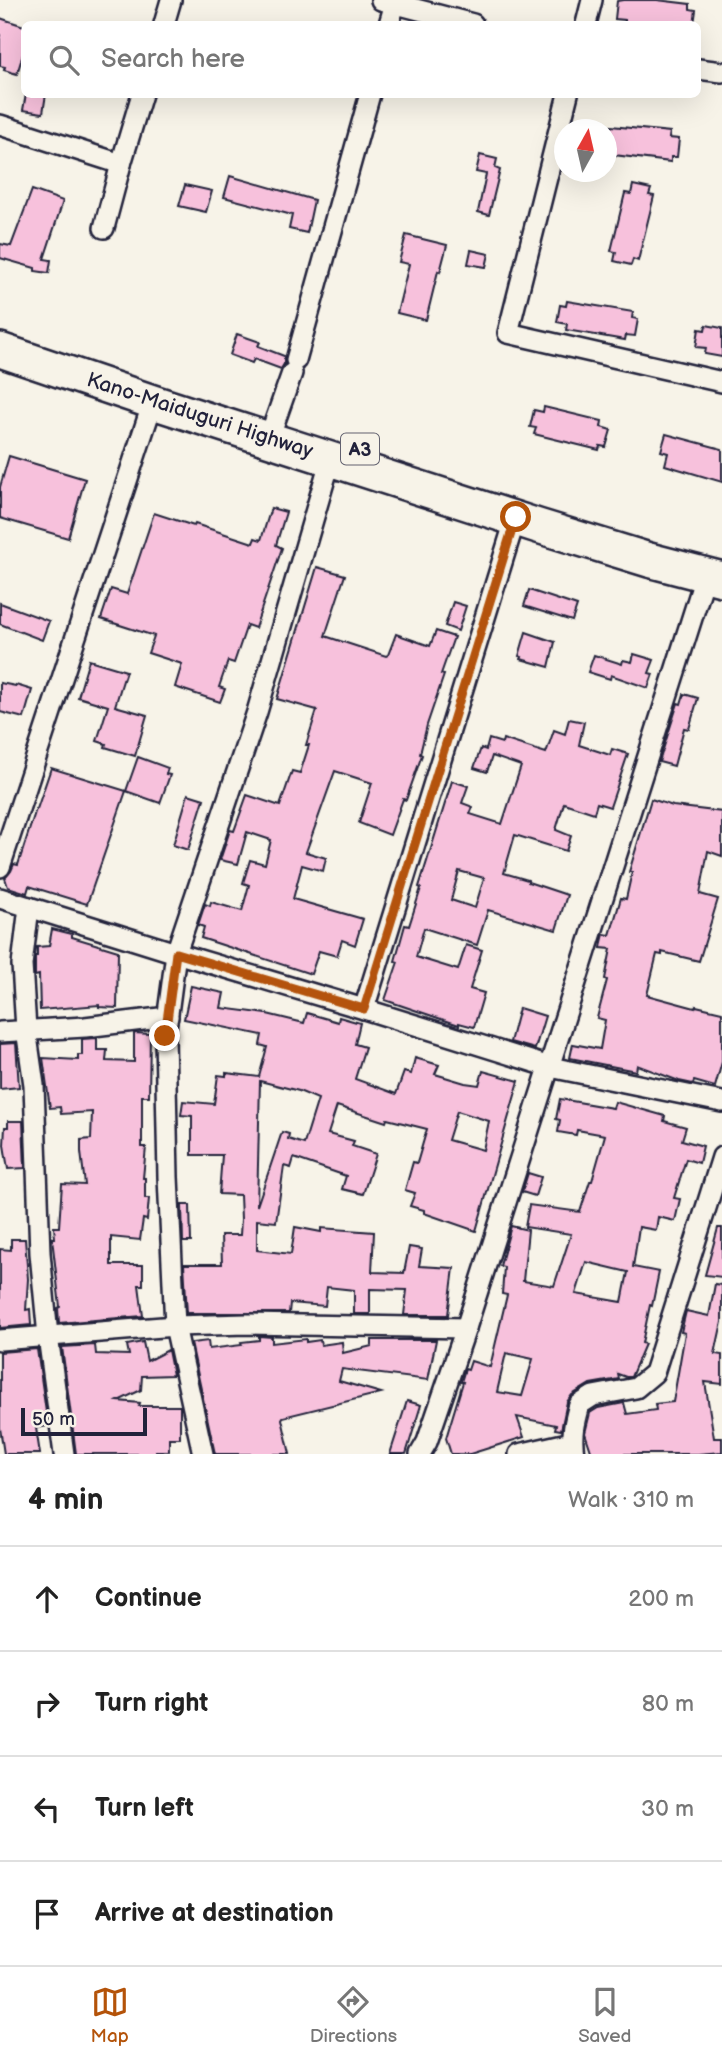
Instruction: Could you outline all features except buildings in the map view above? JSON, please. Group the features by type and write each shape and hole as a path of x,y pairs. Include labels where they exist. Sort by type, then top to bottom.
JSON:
{"highway":[{"name":"Kano-Maiduguri Highway","path":"0,331 272,430 331,458 624,552 717,571"},
{"name":"Kano-Maiduguri Highway","path":"0,349 153,402 272,430 582,520 717,571"}],"street":[{"path":"165,21 171,0"},
{"path":"587,21 592,0"},
{"path":"389,21 391,2 462,21"},
{"path":"701,69 722,72"},
{"path":"104,228 141,98"},
{"path":"272,430 294,366 369,98"},
{"path":"567,98 509,333 722,382"},
{"path":"0,125 121,164"},
{"path":"0,867 153,402"},
{"path":"204,1454 175,1326 167,1164 165,1036 176,953 257,712 331,458"},
{"path":"364,1009 516,517"},
{"path":"420,1454 427,1442 466,1328 550,1067 717,571"},
{"path":"0,898 550,1067 722,1102"},
{"path":"29,907 22,965 26,1029 34,1086 40,1253 64,1454"},
{"path":"0,1032 85,1027 169,1017"},
{"path":"519,1454 573,1448 573,1424 579,1405 593,1396 636,1388 654,1373 722,1157"},
{"path":"0,1340 175,1326 336,1324 466,1328"}],"route":[{"path":"165,1036 176,953 364,1009 516,517"}]}
